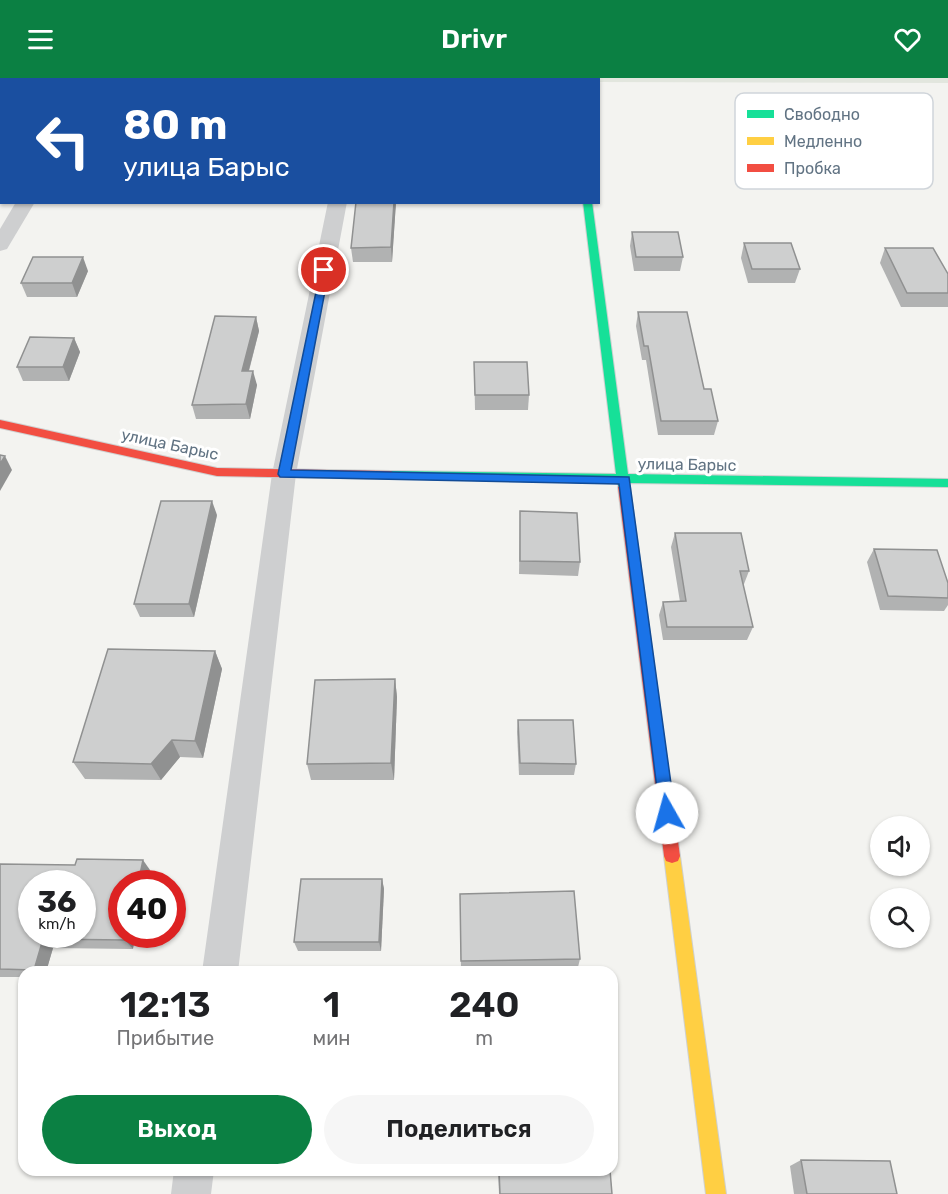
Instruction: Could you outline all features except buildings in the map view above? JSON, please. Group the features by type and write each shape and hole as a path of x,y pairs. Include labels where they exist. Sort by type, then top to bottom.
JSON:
{"street":[{"path":"0,245 25,204"},
{"path":"221,966 284,474 338,204"},
{"path":"587,204 716,1194"},
{"name":"улица Барыс","path":"0,424 217,472 624,480 948,483"},
{"path":"191,1194 193,1176"}],"shaded area":[{"path":"600,78 948,78 948,83 600,82"}],"traffic: fast":[{"path":"587,204 624,487"},
{"path":"391,475 948,483"}],"traffic: slow":[{"path":"672,856 716,1194"}],"traffic: jam":[{"path":"0,424 217,472 391,475"},
{"path":"624,487 672,856"}],"route":[{"path":"324,270 284,474 624,480 667,813"}]}
